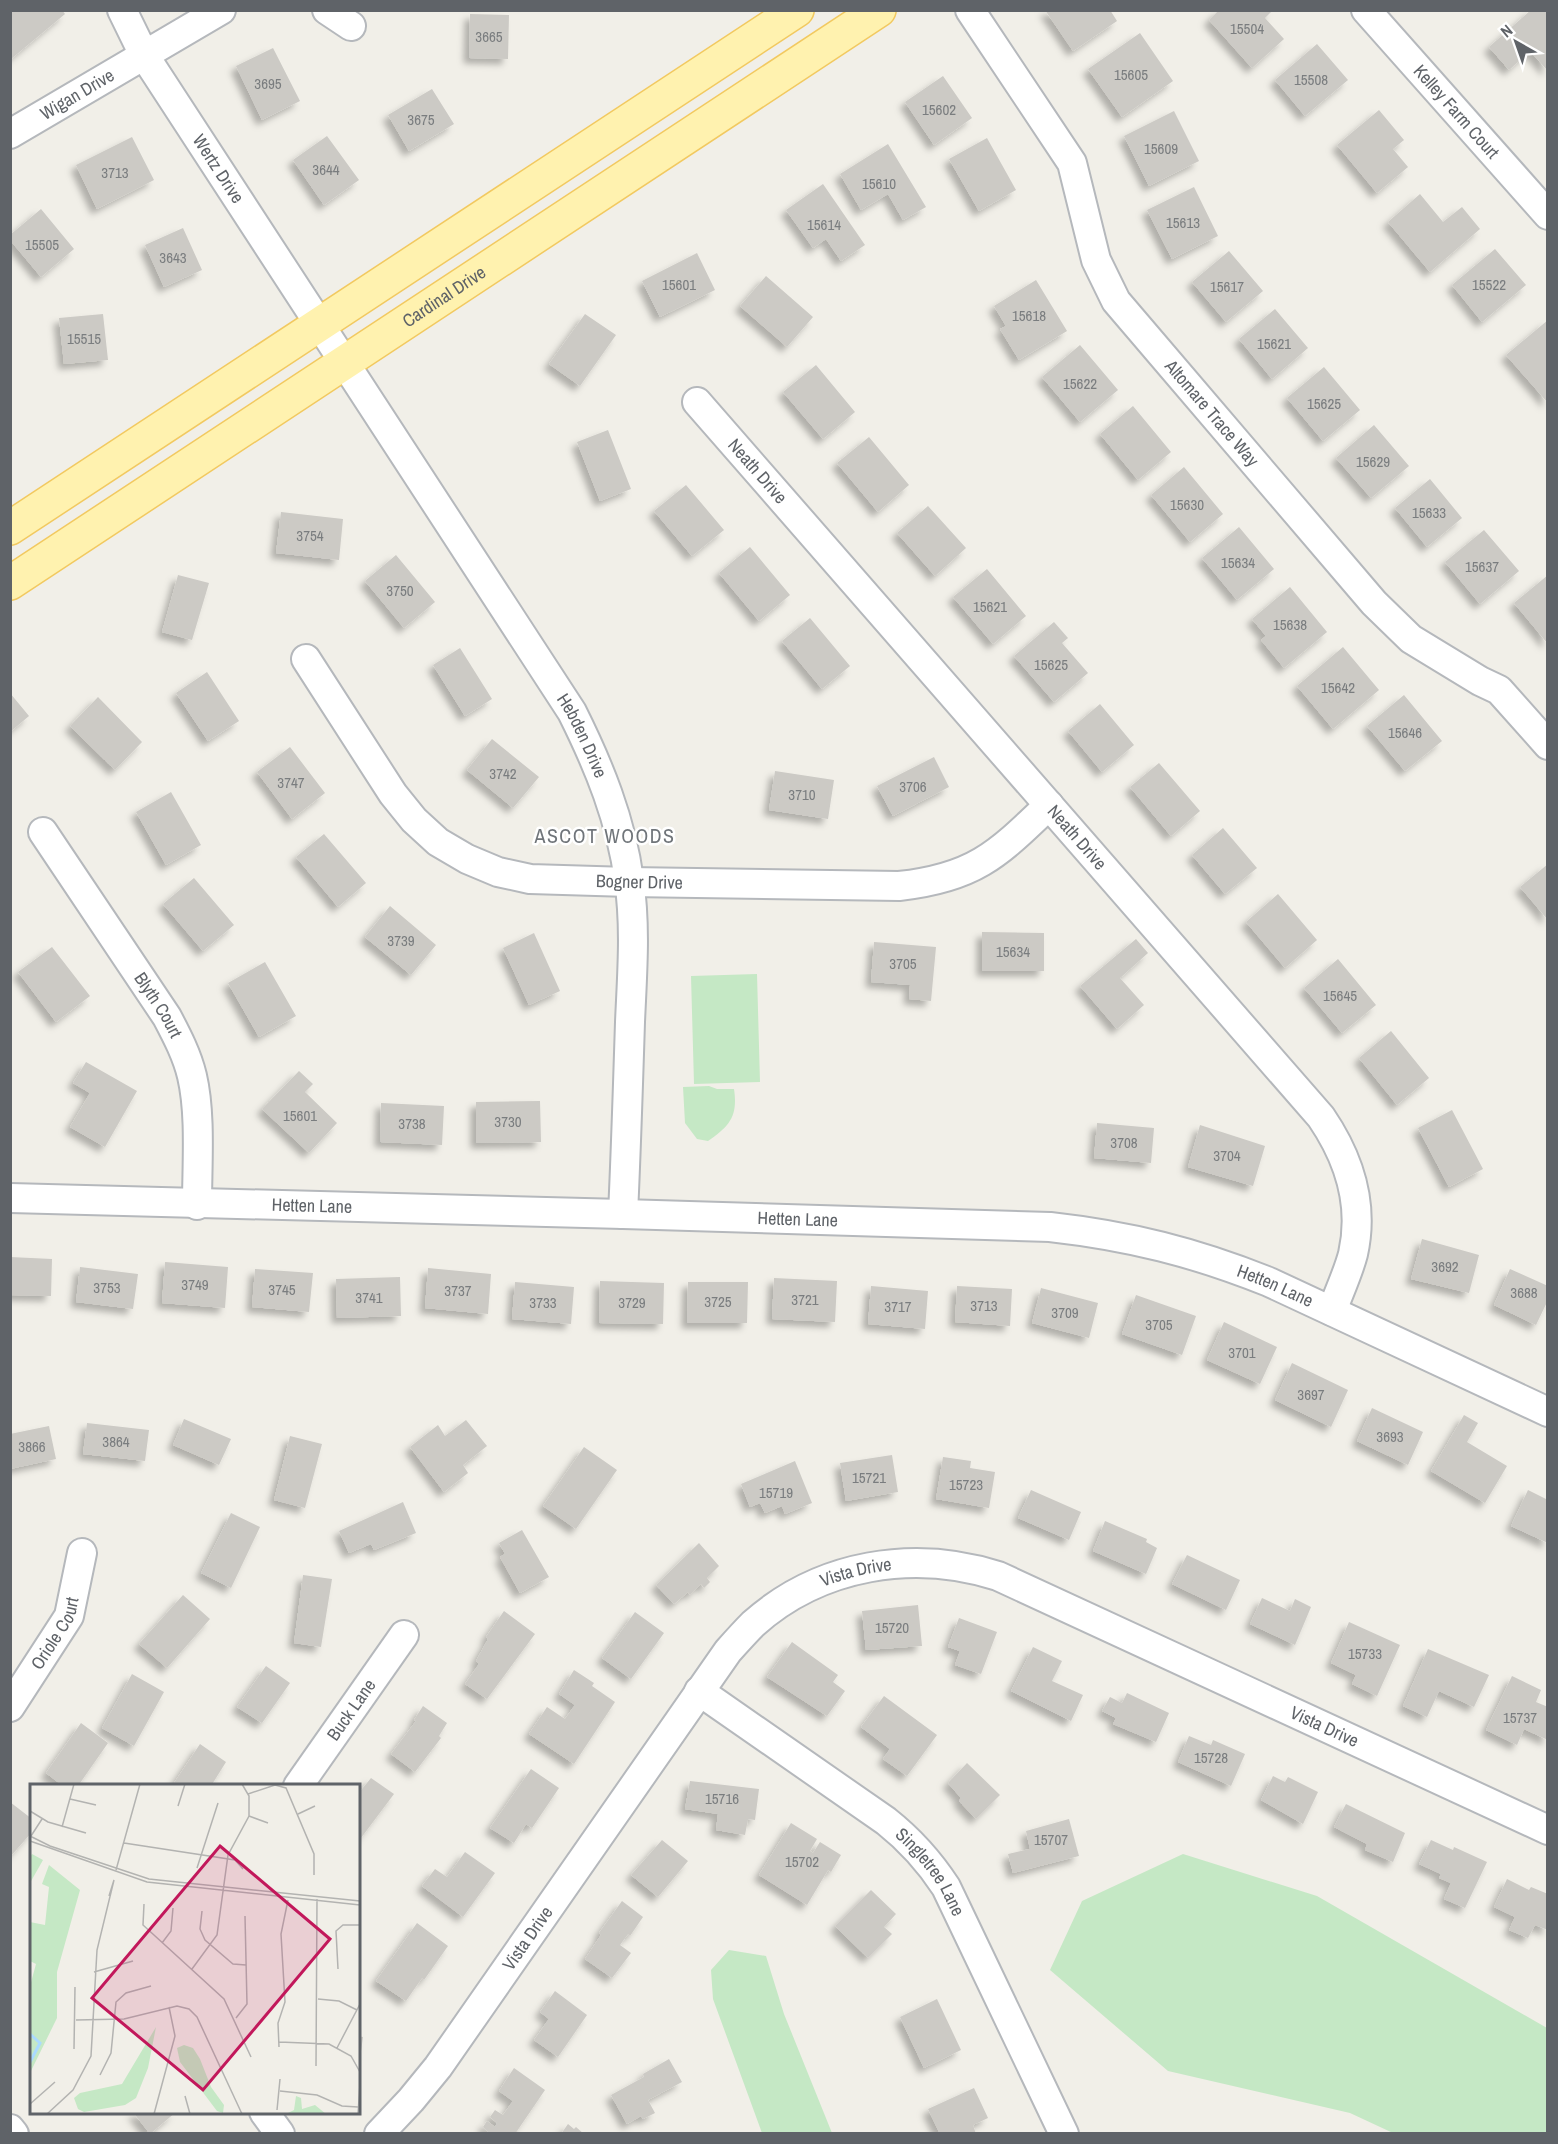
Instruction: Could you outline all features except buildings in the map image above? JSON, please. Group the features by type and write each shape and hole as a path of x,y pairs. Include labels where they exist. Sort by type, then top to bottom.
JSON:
{"main road":[{"path":"10,528 796,10"},
{"name":"Cardinal Drive","path":"10,583 879,10"}],"street":[{"name":"Wertz Drive","path":"122,10 144,55 319,326"},
{"name":"Wigan Drive","path":"10,134 222,10"},
{"name":"Altomare Trace Way","path":"970,10 1072,163 1096,260 1116,300 1374,603 1411,639 1499,690 1548,745"},
{"name":"Kelley Farm Court","path":"1366,10 1548,215"},
{"name":"Hebden Drive","path":"319,326 572,712 596,758 613,807 629,882 633,939 623,1214"},
{"name":"Neath Drive","path":"697,402 1049,804 1335,1137 1347,1165 1355,1194 1357,1224 1353,1254 1332,1311"},
{"name":"Bogner Drive","path":"306,659 393,794 414,820 438,842 467,859 498,872 530,879 899,886 930,883 960,874 988,859 1008,844 1049,804"},
{"name":"Blyth Court","path":"43,832 167,1017 182,1045 192,1076 196,1101 197,1204"},
{"name":"Hetten Lane","path":"10,1198 1050,1227 1100,1233 1162,1245 1222,1263 1269,1282 1548,1412"},
{"name":"Oriole Court","path":"10,1707 69,1616 82,1553"},
{"name":"Vista Drive","path":"379,2133 411,2100 438,2067 728,1651 754,1624 784,1601 810,1586 844,1573 880,1565 910,1562 947,1564 998,1576 1548,1830"},
{"name":"Buck Lane","path":"299,1784 404,1635"},
{"name":"Singletree Lane","path":"699,1691 886,1821 927,1858 946,1887 1064,2133"},
{"path":"266,2114 280,2133"},
{"path":"10,2129 14,2133"}],"green space":[{"path":"757,974 760,1082 694,1084 691,976"},
{"path":"709,1086 717,1089 734,1089 735,1106 731,1120 708,1141 697,1139 685,1123 683,1087"},
{"path":"1183,1854 1317,1896 1547,2028 1547,2133 1393,2133 1350,2113 1168,2071 1050,1970 1082,1901"},
{"path":"729,1950 766,1956 784,2014 832,2133 762,2133 713,1999 711,1970"}],"district":[{"name":"ASCOT WOODS","path":"605,836"}]}
